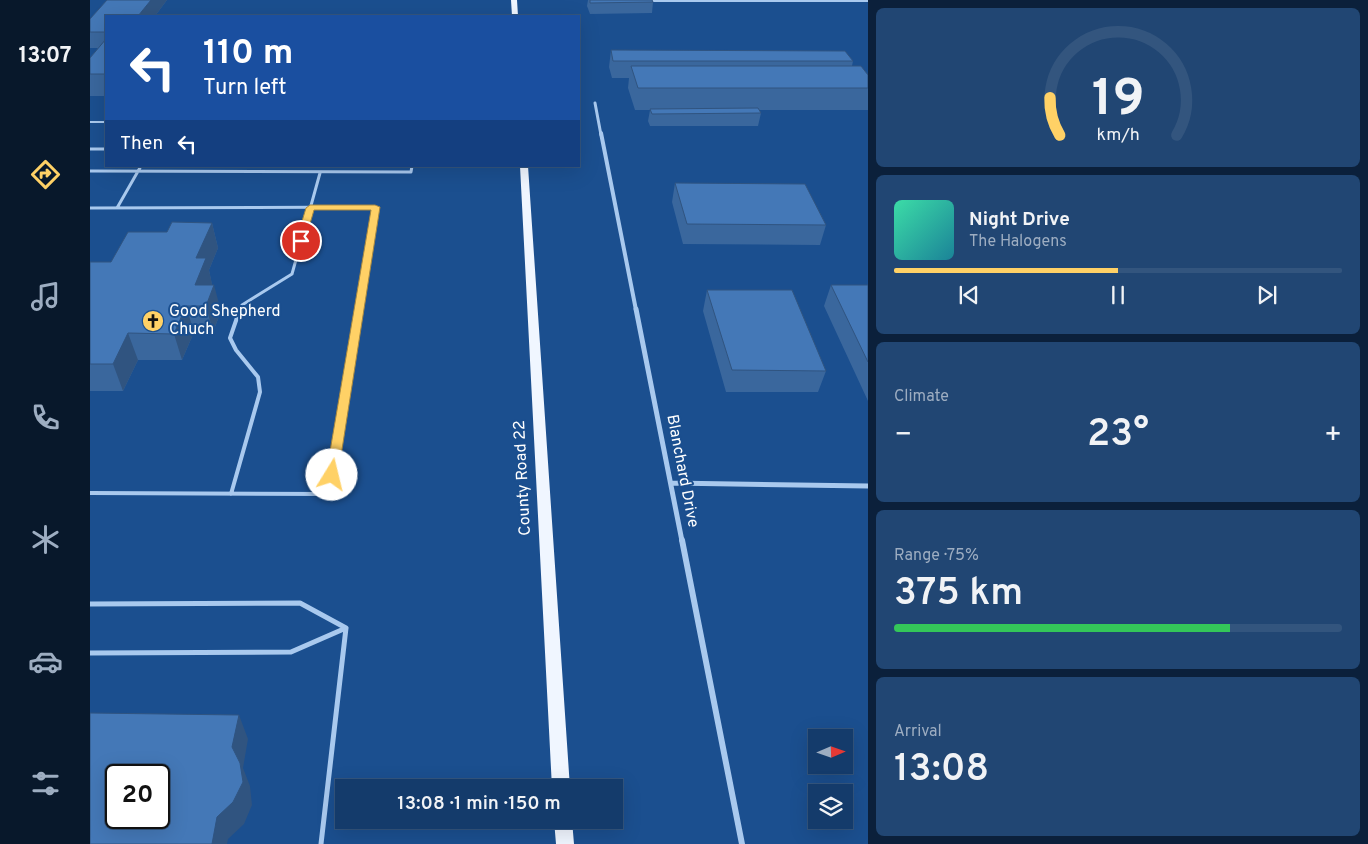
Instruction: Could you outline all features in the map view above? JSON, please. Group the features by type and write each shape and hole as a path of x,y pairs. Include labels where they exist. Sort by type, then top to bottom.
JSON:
{"main road":[{"path":"514,0 515,15"},
{"name":"County Road 22","path":"524,167 560,779"},
{"path":"563,829 564,844"}],"street":[{"name":"Blanchard Drive","path":"595,103 742,844"},
{"path":"671,483 868,486"}],"lane":[{"path":"644,1 868,1"},
{"path":"90,122 105,122"},
{"path":"90,149 105,149"},
{"path":"117,208 140,167"},
{"path":"90,172 411,172 412,167"},
{"path":"231,494 260,392 258,378 236,350 230,338 234,322 242,305 292,274 320,172"},
{"path":"90,208 375,207 329,494 90,493"},
{"path":"90,604 300,603 346,628"},
{"path":"90,653 291,652 346,628"},
{"path":"321,844 346,628"}],"building":[{"path":"107,0 151,0 139,15 105,15 105,32 90,32 90,19"},
{"path":"590,0 652,0 653,2 590,3"},
{"path":"105,40 105,74 90,74 90,58"},
{"path":"611,50 845,51 853,61 613,61"},
{"path":"631,66 861,66 868,75 868,88 638,88"},
{"path":"758,108 761,113 652,114 650,109"},
{"path":"675,183 805,184 826,225 687,224"},
{"name":"Good Shepherd Chuch","path":"172,222 212,223 196,258 206,258 195,285 214,285 206,306 186,306 174,334 128,333 113,364 90,364 90,262 111,262 128,232 167,232"},
{"path":"831,285 868,285 868,362"},
{"path":"707,290 792,290 826,371 732,370"},
{"path":"90,713 239,715 232,747 240,763 243,782 233,802 217,817 212,844 90,844"}],"place":[{"name":"Good Shepherd Chuch","path":"153,321"}],"route":[{"path":"301,241 310,208 375,207 332,475"}]}
